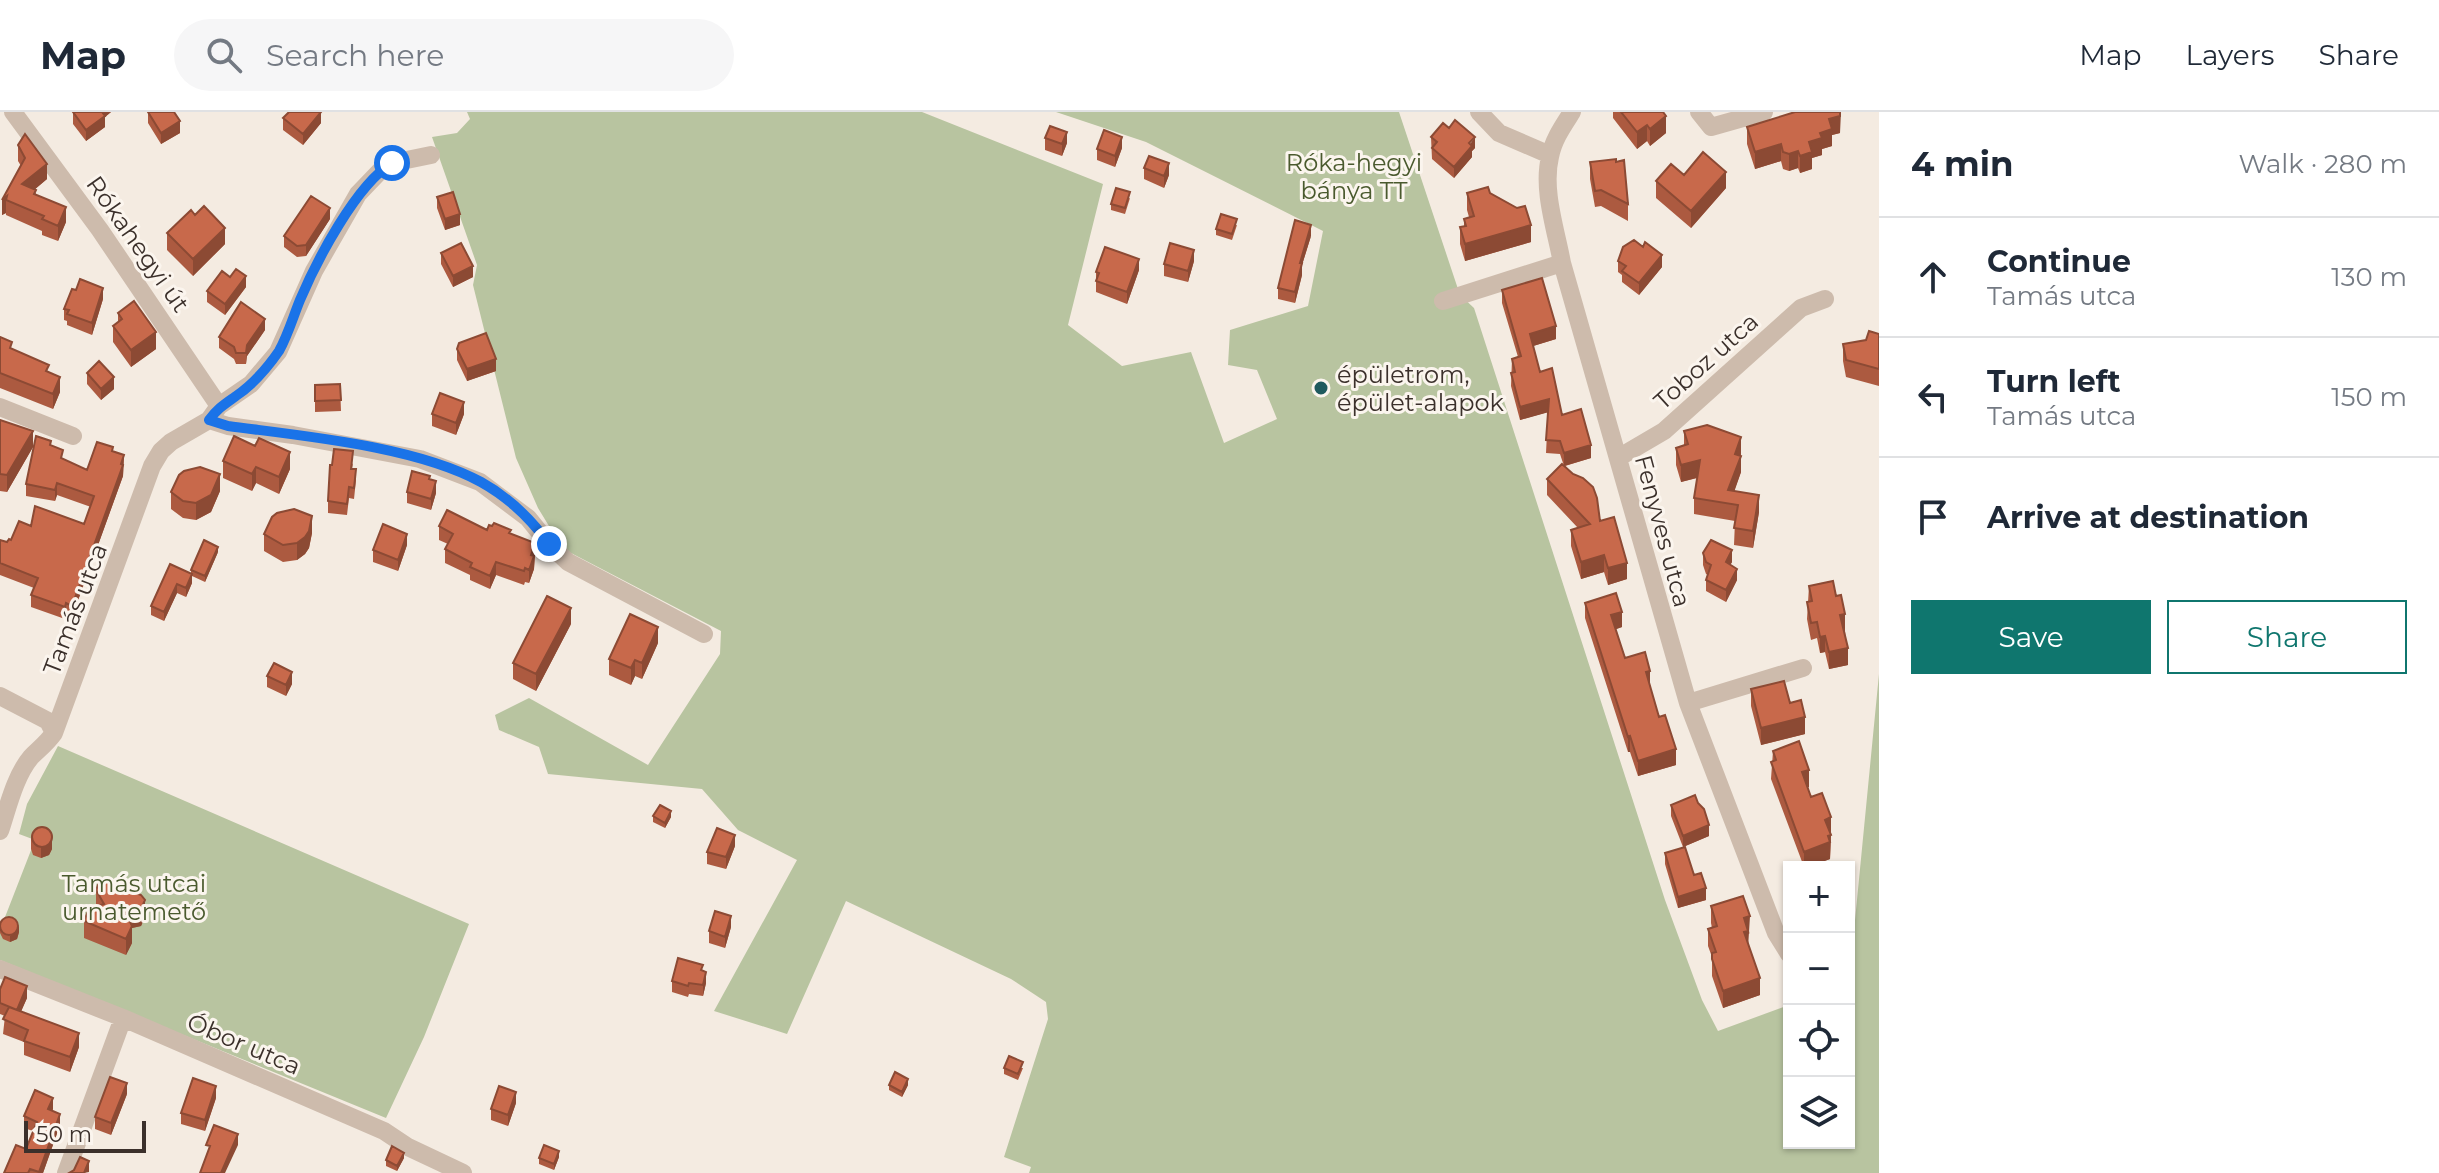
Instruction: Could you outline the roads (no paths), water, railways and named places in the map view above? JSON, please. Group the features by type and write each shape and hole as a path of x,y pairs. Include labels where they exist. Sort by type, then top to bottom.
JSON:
{"street":[{"name":"Rókahegyi út","path":"13,112 100,230 214,413"},
{"path":"1479,112 1499,133 1550,155"},
{"name":"Fenyves utca","path":"1572,112 1550,155 1549,191 1562,263 1688,703 1783,944"},
{"path":"1699,112 1711,127 1764,112"},
{"name":"Tamás utca","path":"0,831 30,758 54,733 152,466 161,451 251,384 278,352 314,271 358,194 392,163 431,155"},
{"path":"1443,301 1562,263"},
{"name":"Toboz utca","path":"1618,458 1664,431 1801,308 1825,299"},
{"path":"0,407 73,436"},
{"path":"214,413 228,426 420,459 470,477 514,505 568,562 704,634"},
{"path":"1688,703 1803,668"},
{"path":"0,696 48,721 54,733"},
{"name":"Óbor utca","path":"0,969 123,1018 384,1131 408,1147 463,1173"},
{"path":"66,1173 123,1018"}],"place":[{"name":"épületrom, épület-alapok","path":"1321,388"}],"park label":[{"name":"Róka-hegyi bánya TT","path":"1354,176"},
{"name":"Tamás utcai urnatemető","path":"134,897"}]}
